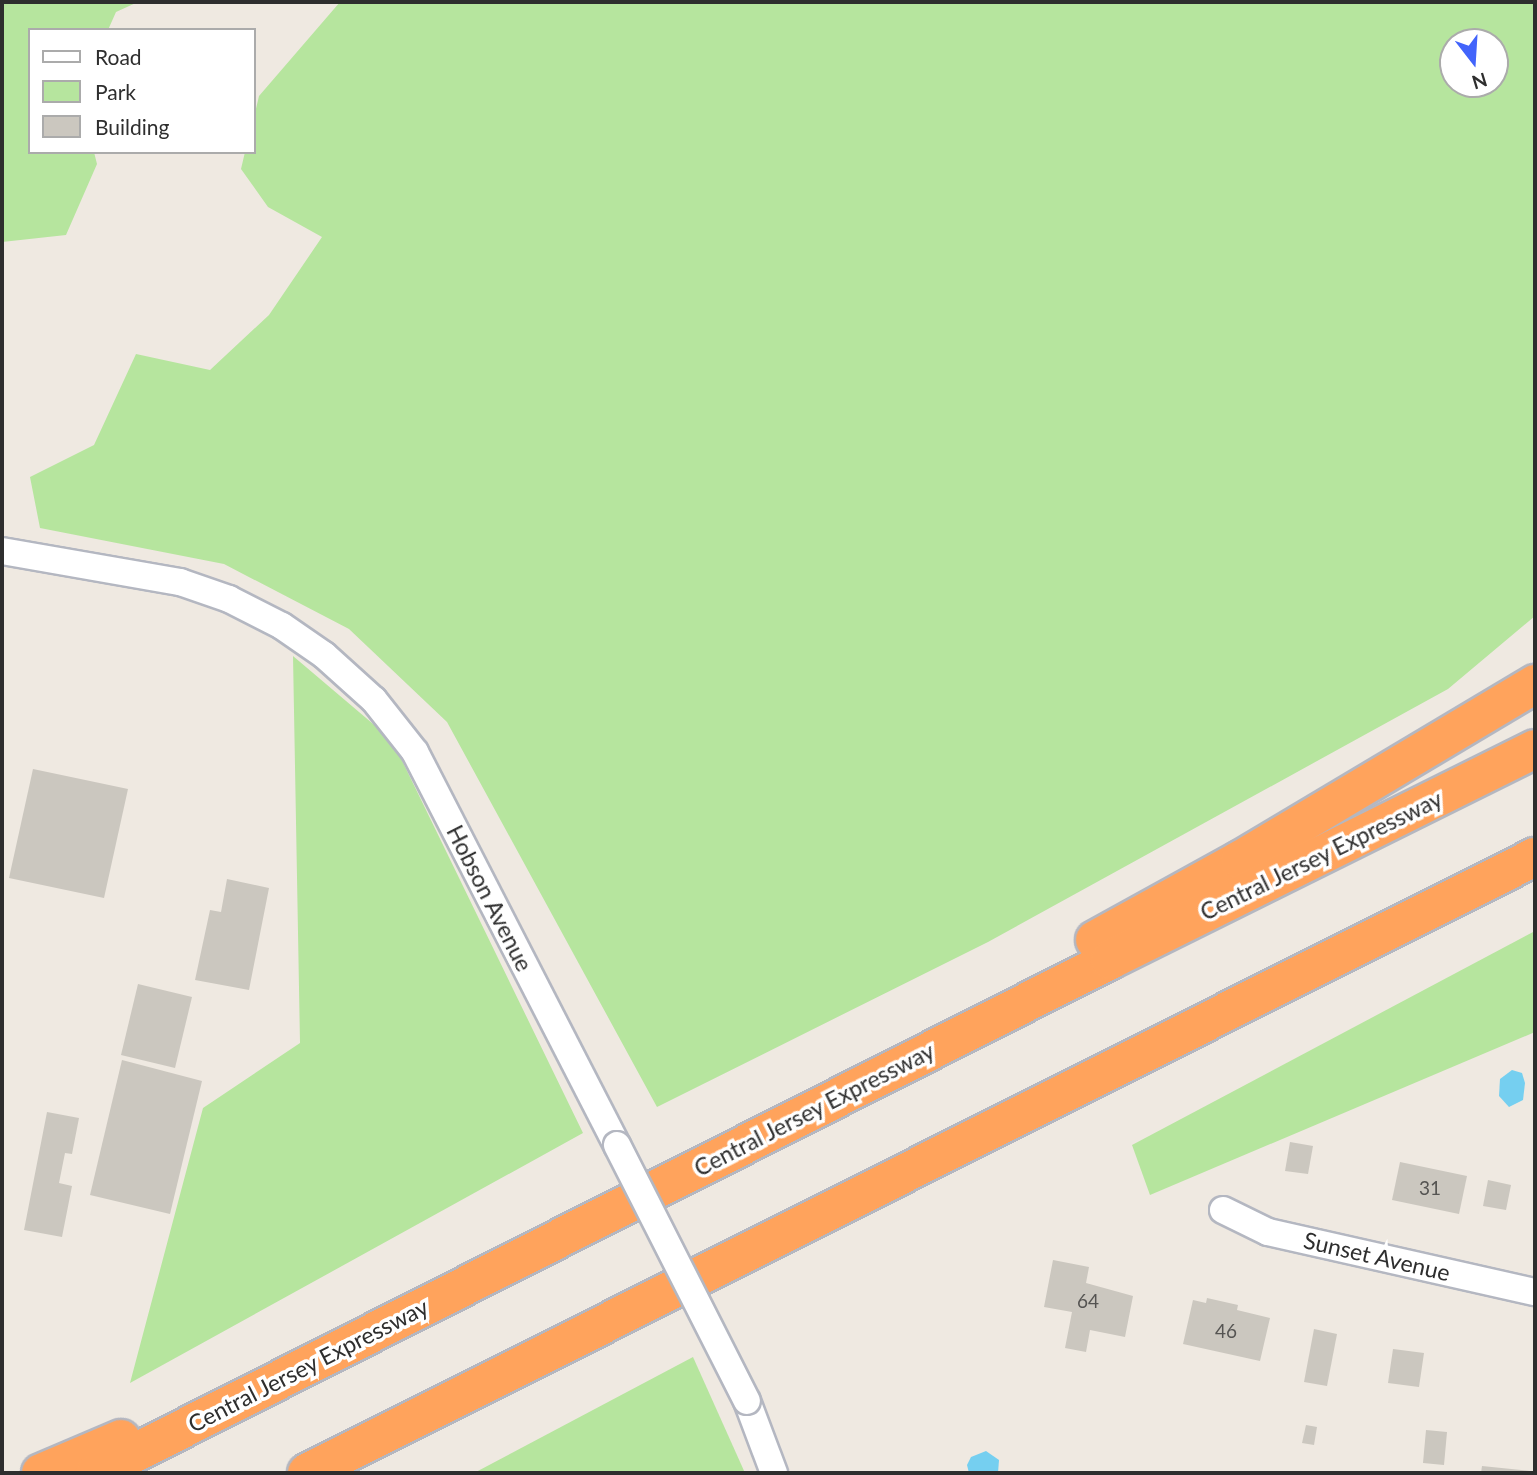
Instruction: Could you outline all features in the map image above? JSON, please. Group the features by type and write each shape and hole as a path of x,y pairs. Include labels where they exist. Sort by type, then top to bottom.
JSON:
{"highway":[{"path":"680,1177 970,1008 1240,860 1535,684"},
{"name":"Central Jersey Expressway","path":"95,1473 1535,749"},
{"path":"307,1473 1535,857"},
{"path":"41,1473 393,1322"}],"street":[{"name":"Hobson Avenue","path":"2,551 180,582 229,599 282,626 324,655 374,700 415,752 747,1401 774,1473"},
{"name":"Sunset Avenue","path":"1223,1210 1268,1232 1535,1292"}],"green space":[{"path":"2,2 138,2 116,12 109,28 28,28 28,154 94,154 97,164 66,235 2,242"},
{"path":"340,2 1535,2 1535,616 1448,689 988,942 657,1107 447,722 349,629 224,564 40,528 30,477 94,445 136,354 210,370 269,315 322,237 268,207 241,169 245,154 256,154 256,109 259,96"},
{"path":"293,656 392,740 583,1133 130,1383 203,1108 300,1043"},
{"path":"1535,931 1535,1032 1150,1195 1132,1145"},
{"path":"693,1357 745,1473 474,1473"}],"water":[{"path":"1512,1070 1522,1073 1525,1083 1523,1100 1509,1107 1499,1096 1500,1079"},
{"path":"986,1451 999,1460 998,1473 969,1473 967,1465 971,1457"}],"building":[{"path":"33,769 128,789 104,898 9,878"},
{"path":"227,879 269,888 249,990 195,980 210,910 221,912"},
{"path":"138,984 192,997 175,1068 121,1055"},
{"path":"122,1060 202,1081 170,1214 90,1195"},
{"path":"47,1112 79,1118 72,1154 65,1153 59,1183 72,1186 62,1237 24,1230"},
{"path":"1290,1142 1313,1146 1308,1174 1285,1171"},
{"path":"1400,1162 1467,1176 1459,1214 1392,1200"},
{"path":"1488,1180 1511,1185 1506,1210 1483,1206"},
{"path":"1053,1260 1089,1267 1086,1283 1133,1296 1125,1337 1090,1330 1086,1352 1065,1348 1072,1312 1044,1307"},
{"path":"1207,1298 1238,1305 1237,1310 1270,1318 1260,1361 1183,1344 1193,1300 1206,1303"},
{"path":"1314,1329 1337,1334 1327,1386 1304,1382"},
{"path":"1393,1349 1424,1353 1419,1387 1388,1383"},
{"path":"1306,1425 1317,1427 1314,1445 1302,1443"},
{"path":"1426,1430 1447,1432 1444,1465 1423,1463"},
{"path":"1482,1466 1531,1471 1531,1473 1481,1473"}]}
